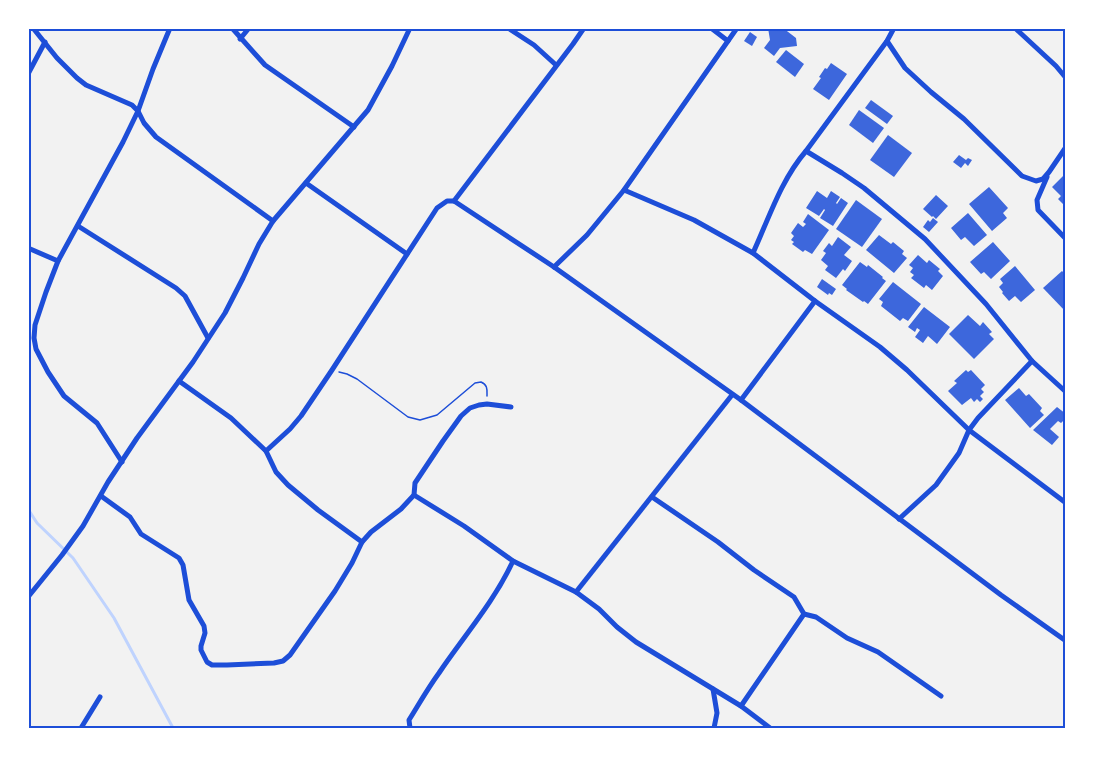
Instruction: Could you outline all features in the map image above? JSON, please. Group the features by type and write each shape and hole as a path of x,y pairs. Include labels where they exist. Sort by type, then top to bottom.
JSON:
{"street":[{"path":"33,28 57,58 86,85 126,102 138,111 144,123 156,137 273,221"},
{"path":"122,462 97,423 64,396 48,372 36,349 35,325 58,261 123,142 171,28"},
{"path":"232,28 265,64 354,127"},
{"path":"240,39 249,28"},
{"path":"28,597 83,526 136,438 193,362 225,313 273,221 368,110 410,28"},
{"path":"508,28 534,45 556,65"},
{"path":"454,201 584,28"},
{"path":"711,28 728,41"},
{"path":"554,267 587,235 624,190 737,28"},
{"path":"753,253 796,163 887,41 894,28"},
{"path":"1015,28 1056,66 1065,78"},
{"path":"887,41 905,68 964,119 1022,176 1036,181 1043,179 1065,147"},
{"path":"28,74 45,42"},
{"path":"806,151 864,188 925,239 986,304 1032,361 1065,392"},
{"path":"1049,172 1037,200 1038,210 1065,239"},
{"path":"306,183 407,255"},
{"path":"624,190 694,220 753,253 880,347 907,369 969,430 1065,503"},
{"path":"266,451 301,416 437,208 447,201 454,201 554,267 741,400 1065,641"},
{"path":"78,226 176,288 185,296 208,338"},
{"path":"28,248 58,261"},
{"path":"741,400 815,301"},
{"path":"899,519 936,485 959,453 969,430 978,418 1032,361"},
{"path":"178,381 231,418 266,451 276,472 288,485 362,543"},
{"path":"576,592 732,395"},
{"path":"101,496 130,517 141,534 179,558 183,565 189,600 204,626 205,633 201,650 207,662 212,665 274,663 283,661 290,655 335,591 362,543 371,532 401,510 414,495 416,483 461,416 470,408 487,404 511,407"},
{"path":"414,495 464,526 513,561 576,592 636,642 741,706 770,729"},
{"path":"652,496 794,597 804,614 816,617 847,638 878,652 941,696"},
{"path":"410,729 410,720 438,674 504,580 513,561"},
{"path":"741,706 804,614"},
{"path":"713,689 717,713 714,729"},
{"path":"81,729 100,697"}],"path":[{"path":"332,370 357,379 408,417 420,420 437,415 475,383 485,384 487,404"}],"building":[{"path":"768,28 783,28 796,38 797,46 780,48 774,56 764,48 770,40"},
{"path":"750,32 757,37 752,46 744,41"},
{"path":"786,50 804,64 795,77 776,62"},
{"path":"831,63 847,74 829,100 813,89 825,68 827,69"},
{"path":"871,100 893,116 887,124 865,108"},
{"path":"859,110 884,128 873,143 849,125"},
{"path":"888,135 912,153 894,177 870,160"},
{"path":"959,155 966,160 968,158 972,160 968,166 965,163 961,168 953,162"},
{"path":"1066,173 1066,203 1064,205 1058,199 1061,196 1052,187"},
{"path":"989,187 1008,208 1003,213 1007,218 992,231 969,204"},
{"path":"817,191 827,198 831,191 840,197 837,204 841,198 848,203 833,226 820,218 824,209 819,216 806,208"},
{"path":"936,195 948,206 936,219 923,209"},
{"path":"856,200 882,219 862,247 836,229"},
{"path":"968,213 987,235 974,246 965,237 961,240 951,228"},
{"path":"808,214 829,230 812,254 805,250 803,252 792,244 794,242 791,240 794,236 791,233 798,223 803,227 806,224 803,222"},
{"path":"933,218 938,222 929,232 923,227 928,220 930,222"},
{"path":"879,235 904,251 902,254 907,258 894,273 866,250"},
{"path":"838,237 851,247 844,255 852,261 836,278 825,270 828,266 821,260 826,253 823,251 829,243 832,246"},
{"path":"993,242 1010,261 991,279 984,272 981,274 970,262"},
{"path":"918,255 927,263 929,260 940,269 938,271 943,276 932,290 926,285 924,288 911,278 914,275 910,272 913,268 909,265"},
{"path":"860,262 867,267 868,265 886,281 868,304 842,285"},
{"path":"1015,266 1035,290 1021,302 1015,296 1009,301 999,287 1003,283 1000,279"},
{"path":"1062,271 1066,275 1066,312 1043,288"},
{"path":"822,279 836,289 832,295 829,293 828,295 817,287"},
{"path":"893,282 921,304 908,321 903,318 900,321 881,306 883,302 879,299"},
{"path":"924,307 950,327 937,344 928,336 923,343 915,337 920,330 917,328 915,332 908,327"},
{"path":"968,315 980,326 983,322 992,332 989,334 994,339 974,359 949,334"},
{"path":"966,370 968,372 971,370 985,385 981,389 984,392 980,396 983,399 980,402 977,399 974,402 971,398 962,405 948,391 957,383 954,381"},
{"path":"1019,388 1026,396 1029,394 1042,408 1040,411 1044,415 1030,428 1005,400"},
{"path":"1057,407 1066,414 1066,418 1061,423 1058,421 1050,429 1059,437 1052,445 1033,430"}],"waterway":[{"path":"28,509 37,523 73,558 114,618 173,728"}]}
